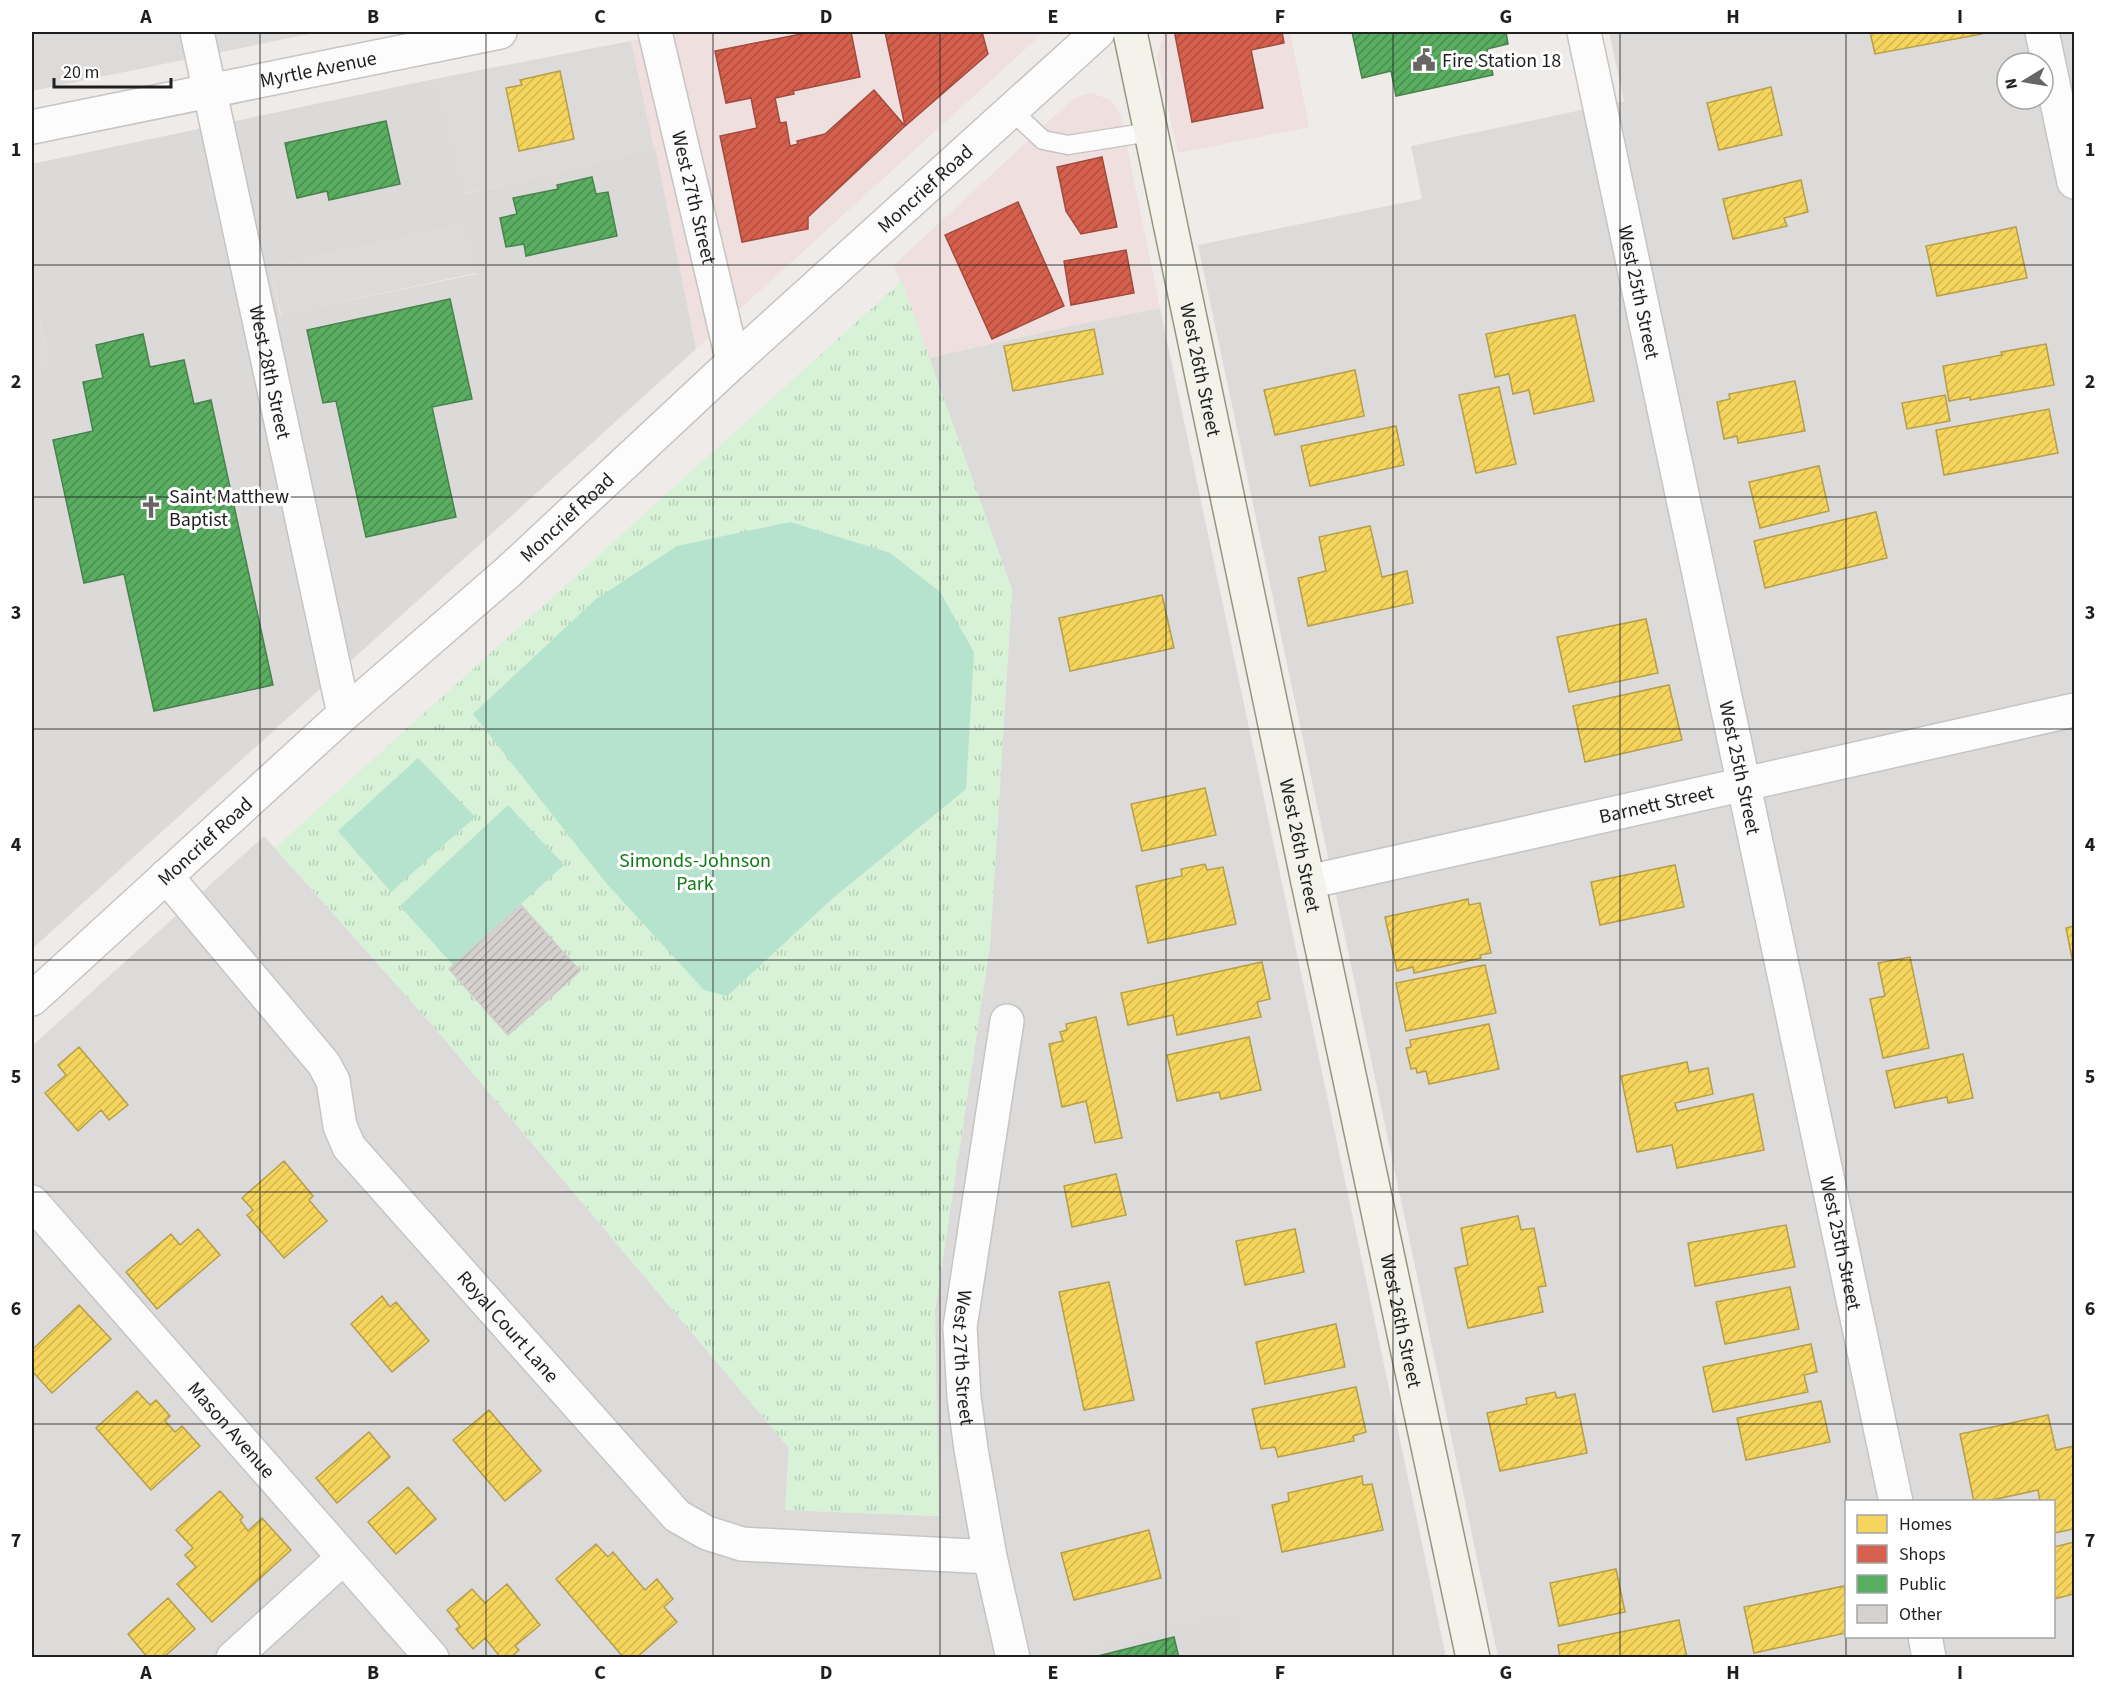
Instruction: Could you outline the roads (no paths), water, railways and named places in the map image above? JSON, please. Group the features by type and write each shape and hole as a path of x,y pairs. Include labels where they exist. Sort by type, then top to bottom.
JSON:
{"main road":[{"name":"West 26th Street","path":"1130,32 1473,1658"}],"street":[{"name":"West 28th Street","path":"196,32 344,714"},
{"name":"Myrtle Avenue","path":"32,127 500,32"},
{"name":"West 27th Street","path":"656,32 733,362"},
{"name":"Moncrief Road","path":"32,999 344,714 508,572 733,362 1098,32"},
{"name":"West 25th Street","path":"1584,32 1896,1500"},
{"path":"2042,32 2074,182"},
{"name":"Barnett Street","path":"1308,882 2074,710"},
{"name":"Royal Court Lane","path":"166,876 324,1064 333,1081 340,1126 350,1147 677,1516 707,1533 742,1544 990,1557"},
{"name":"West 27th Street","path":"1007,1021 960,1327 964,1397 971,1449 990,1557 1012,1658"},
{"name":"Mason Avenue","path":"32,1202 432,1658"},
{"path":"233,1658 343,1558"},
{"path":"1925,1638 1929,1658"}],"lane":[{"path":"1011,110 1043,140 1068,145 1150,132"}],"place":[{"name":"Fire Station 18","path":"1424,60"},
{"name":"Saint Matthew Baptist","path":"151,507"}],"park label":[{"name":"Simonds-Johnson Park","path":"695,872"}]}
